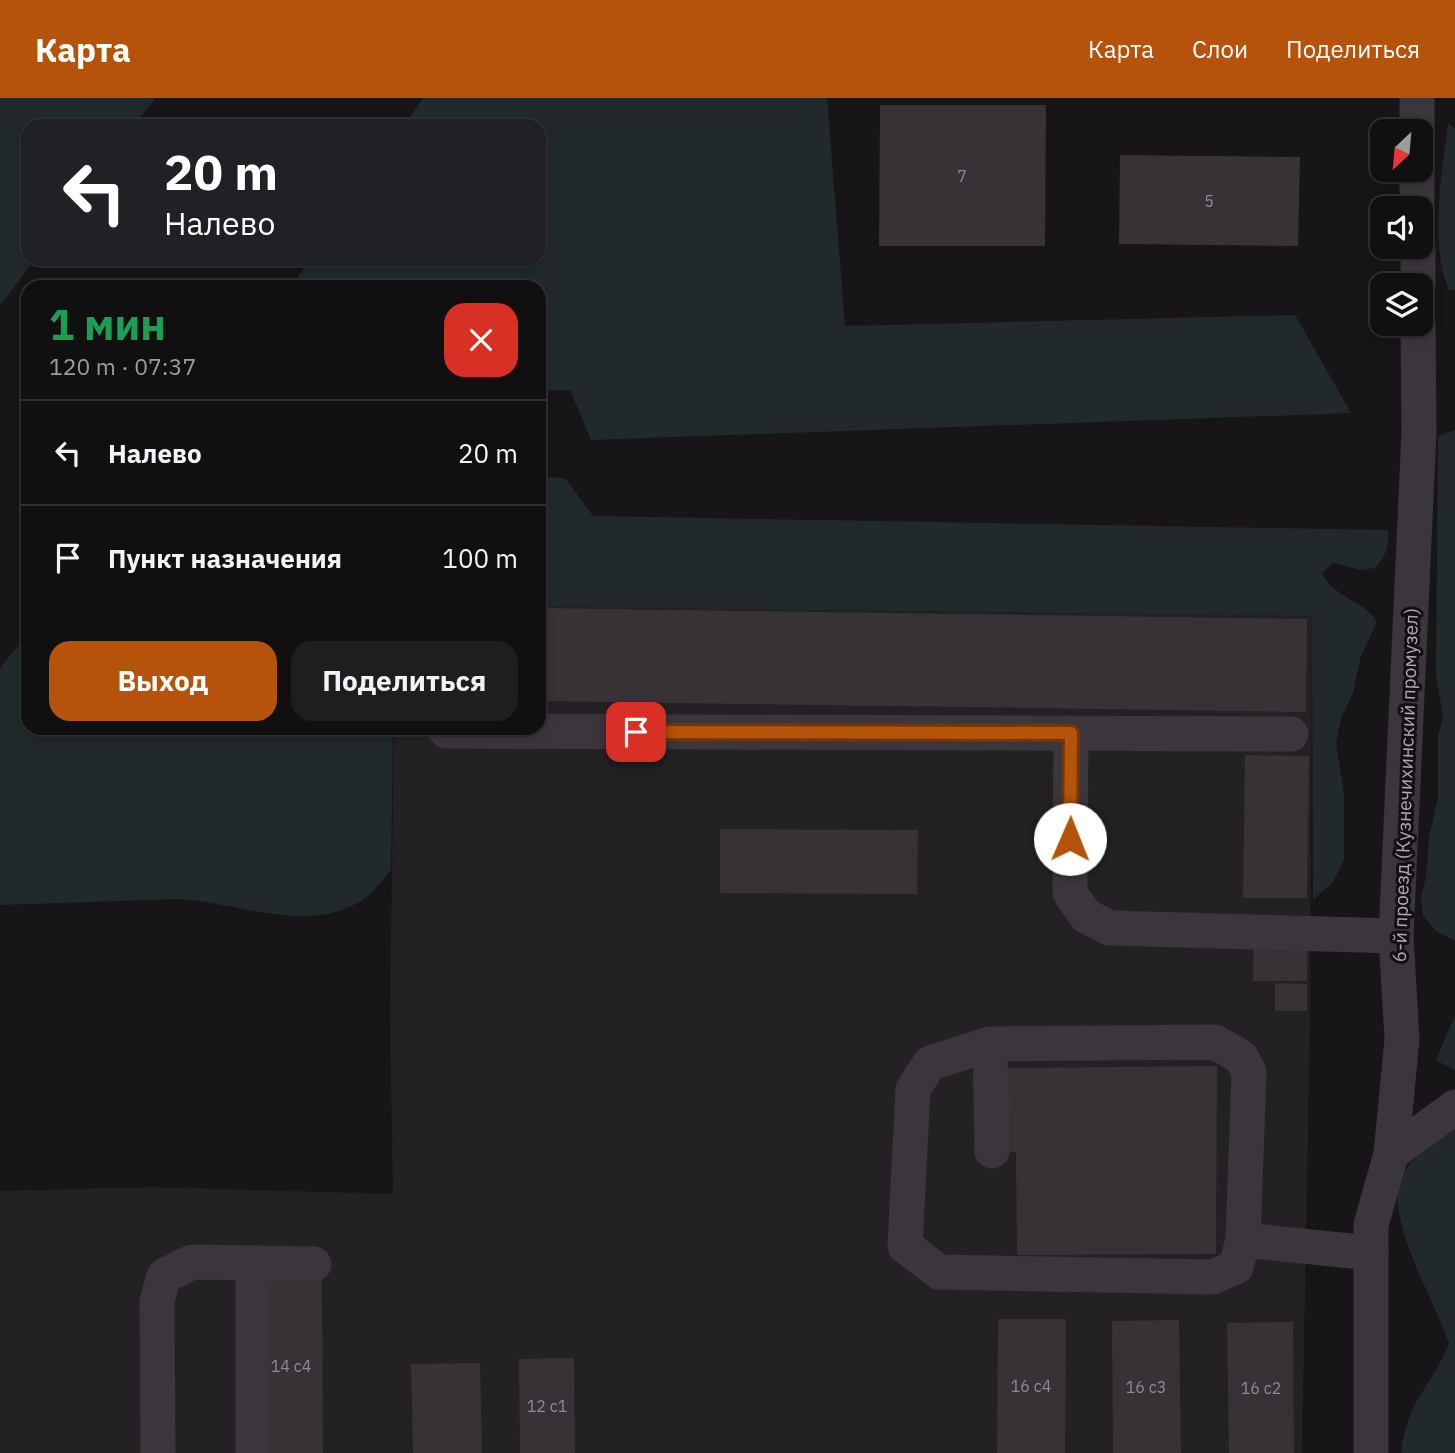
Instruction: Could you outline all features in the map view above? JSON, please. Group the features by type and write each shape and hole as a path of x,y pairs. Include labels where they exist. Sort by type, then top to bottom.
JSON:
{"street":[{"path":"1417,98 1417,119"},
{"name":"6-й проезд (Кузнечихинский промузел)","path":"1371,1453 1371,1225 1391,1154 1402,1039 1396,936 1419,432 1418,336"},
{"path":"546,731 1291,734"},
{"path":"1071,733 1069,893 1086,916 1110,928 1396,936"},
{"path":"1215,1042 1241,1057 1249,1072 1243,1240 1236,1266 1213,1278 939,1272 905,1246 913,1088 930,1063 990,1044 1215,1042"},
{"path":"990,1044 992,1151"},
{"path":"1391,1154 1455,1107"},
{"path":"1243,1240 1371,1253"},
{"path":"159,1453 157,1301 164,1276 192,1262 314,1264"},
{"path":"253,1265 253,1453"}],"shaded area":[{"path":"0,98 155,98 139,119 21,119 21,266 30,266 0,306"},
{"path":"423,98 827,98 845,326 1295,315 1351,413 591,440 570,390 546,390 546,280 296,280 305,266 546,266 546,119 409,119"},
{"path":"1448,123 1455,129 1455,290 1449,290 1443,272 1438,230 1440,186"},
{"path":"1455,430 1455,941 1436,931 1423,916 1421,896 1426,877 1429,837 1438,798 1438,736 1443,717 1436,674 1438,436"},
{"path":"546,477 565,478 593,516 1388,530 1386,551 1375,568 1361,570 1333,563 1322,573 1334,588 1365,609 1377,622 1361,656 1353,693 1341,718 1336,743 1344,794 1344,859 1333,882 1313,900 1312,616 546,607"},
{"path":"546,607 1312,616 1310,1017 1302,1453 0,1453 0,1191 151,1187 393,1194 390,1014 394,735 546,735"},
{"path":"21,642 21,735 393,735 391,870 369,895 348,908 325,914 276,914 179,899 0,905 0,668"},
{"path":"1455,1015 1455,1070 1454,1070 1436,1060"},
{"path":"1455,1128 1455,1453 1401,1453 1408,1420 1449,1344 1407,1243 1398,1202 1399,1185 1414,1160"}],"building":[{"path":"880,105 1046,105 1045,246 879,246"},
{"path":"1120,155 1300,157 1298,246 1119,244"},
{"path":"546,608 1307,619 1306,712 546,701"},
{"path":"1245,755 1309,756 1307,898 1243,898"},
{"path":"720,829 918,830 917,894 720,893"},
{"path":"1254,924 1308,924 1307,981 1253,981"},
{"path":"1275,983 1307,984 1307,1011 1275,1011"},
{"path":"1217,1066 1216,1254 1017,1255 1016,1152 1008,1152 1007,1068"},
{"path":"322,1279 323,1453 261,1453 260,1280"},
{"path":"998,1319 1066,1319 1065,1453 997,1453"},
{"path":"1179,1320 1181,1453 1113,1453 1112,1321"},
{"path":"1293,1322 1294,1453 1229,1453 1227,1323"},
{"path":"574,1358 575,1453 520,1453 519,1359"},
{"path":"480,1363 482,1453 413,1453 411,1364"}],"route":[{"path":"636,732 1071,733 1070,839"}]}
